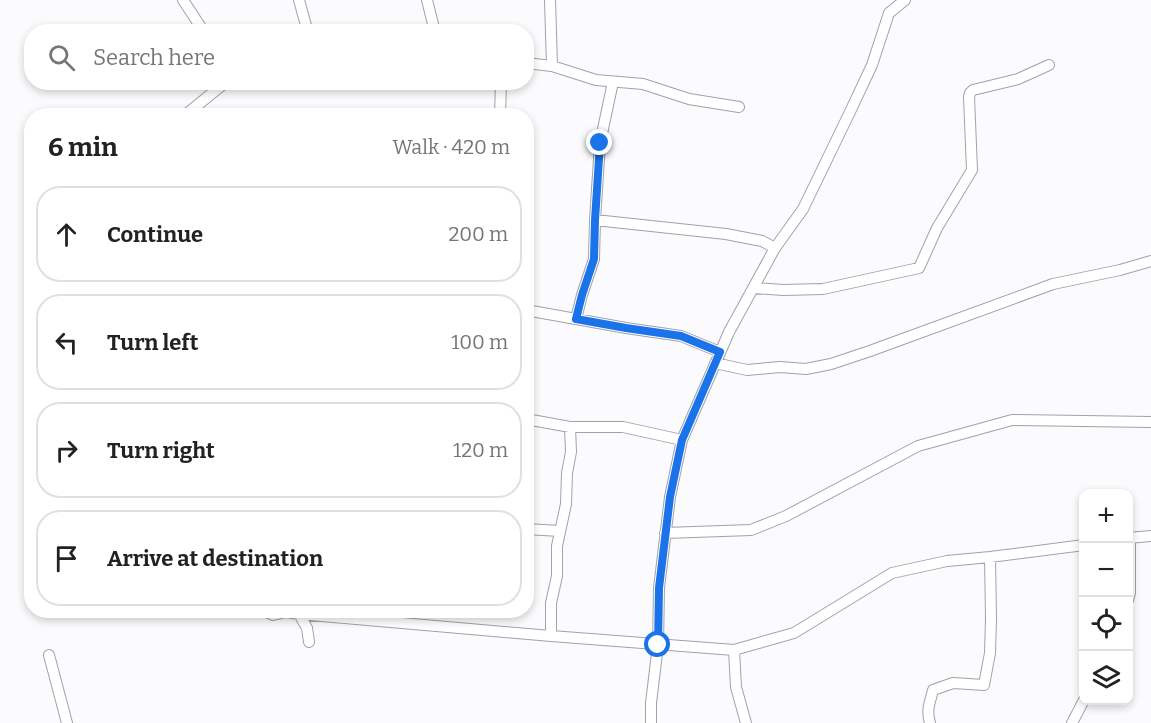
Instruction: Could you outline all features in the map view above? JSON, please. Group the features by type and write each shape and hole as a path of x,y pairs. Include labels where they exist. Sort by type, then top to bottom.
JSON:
{"street":[{"path":"183,0 199,24"},
{"path":"298,0 304,24"},
{"path":"427,0 433,24"},
{"path":"550,0 552,66"},
{"path":"651,723 658,645 659,588 665,533 682,440 729,332 775,248 802,209 849,114 872,65 889,13 905,0"},
{"path":"534,64 552,66 596,80 644,84 689,99 739,107"},
{"path":"753,288 823,289 919,268 937,228 972,170 970,93 973,90 1018,79 1049,64"},
{"path":"576,319 594,259 600,143 613,82"},
{"path":"194,108 216,90"},
{"path":"500,108 501,90"},
{"path":"595,220 726,234 762,241 775,248"},
{"path":"715,363 747,370 780,367 806,369 831,364 892,344 1053,284 1151,261"},
{"path":"534,311 681,336 720,352"},
{"path":"534,420 570,427 623,427 682,440"},
{"path":"665,533 751,530 786,516 918,446 1012,420 1151,422"},
{"path":"551,636 551,603 557,576 557,546 566,504 567,473 571,452 570,427"},
{"path":"534,530 560,531"},
{"path":"1133,538 1151,536"},
{"path":"1129,543 1129,597"},
{"path":"345,618 734,650 794,633 892,573 947,561 1079,546"},
{"path":"930,723 927,714 933,690 953,683 984,685 990,653 990,557"},
{"path":"301,618 307,628 309,642"},
{"path":"734,650 736,687 746,723"},
{"path":"49,655 67,723"},
{"path":"1072,723 1081,705"}],"route":[{"path":"600,143 594,259 576,319 681,336 720,352 682,440 670,497 659,588 658,645"}]}
